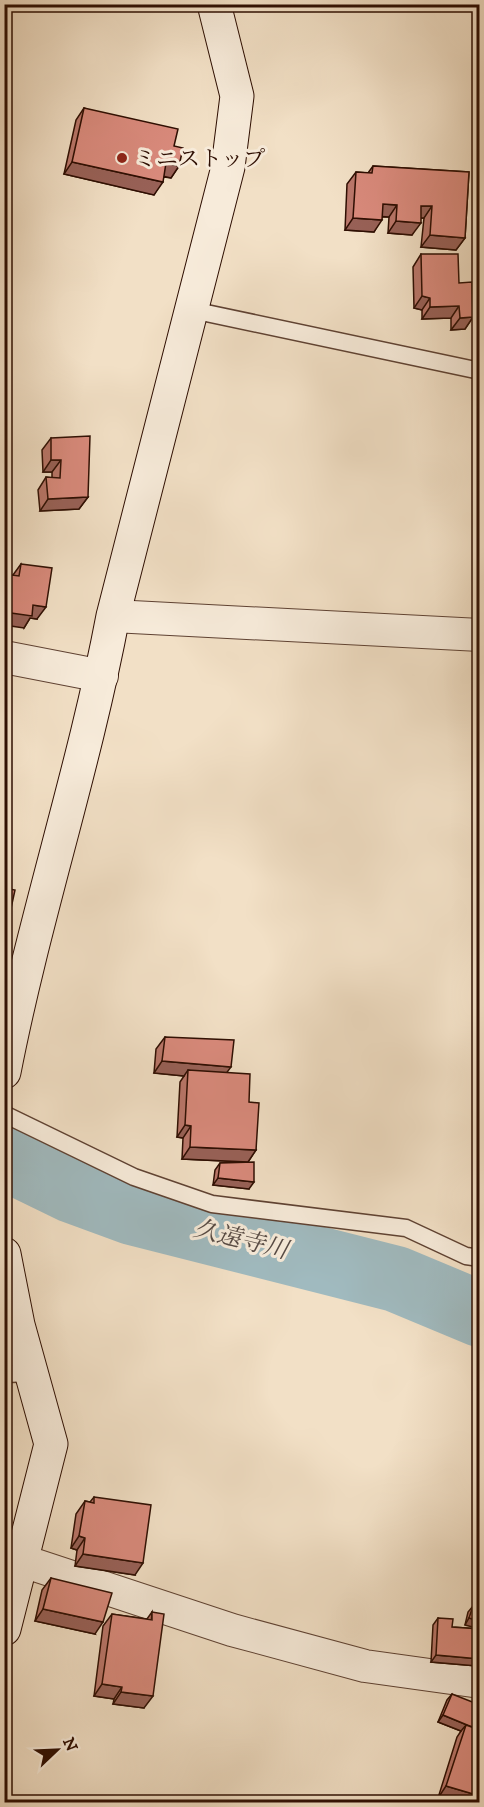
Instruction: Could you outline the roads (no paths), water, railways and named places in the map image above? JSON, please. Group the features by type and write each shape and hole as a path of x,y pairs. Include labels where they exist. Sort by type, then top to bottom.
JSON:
{"street":[{"path":"4,1072 26,966 102,676 113,616 228,167 237,96 214,4"},
{"path":"113,616 480,634"},
{"path":"4,657 102,676"},
{"path":"4,1254 18,1325 19,1373 51,1444 4,1629"},
{"path":"23,1561 232,1630 365,1666 480,1682"}],"lane":[{"path":"192,310 480,371"},
{"path":"4,1114 134,1177 212,1204 406,1228 466,1256 480,1258"}],"waterway":[{"name":"久遠寺川","path":"4,1157 72,1190 132,1212 396,1279 480,1314"}],"place":[{"name":"ミニストップ","path":"122,158"}]}
